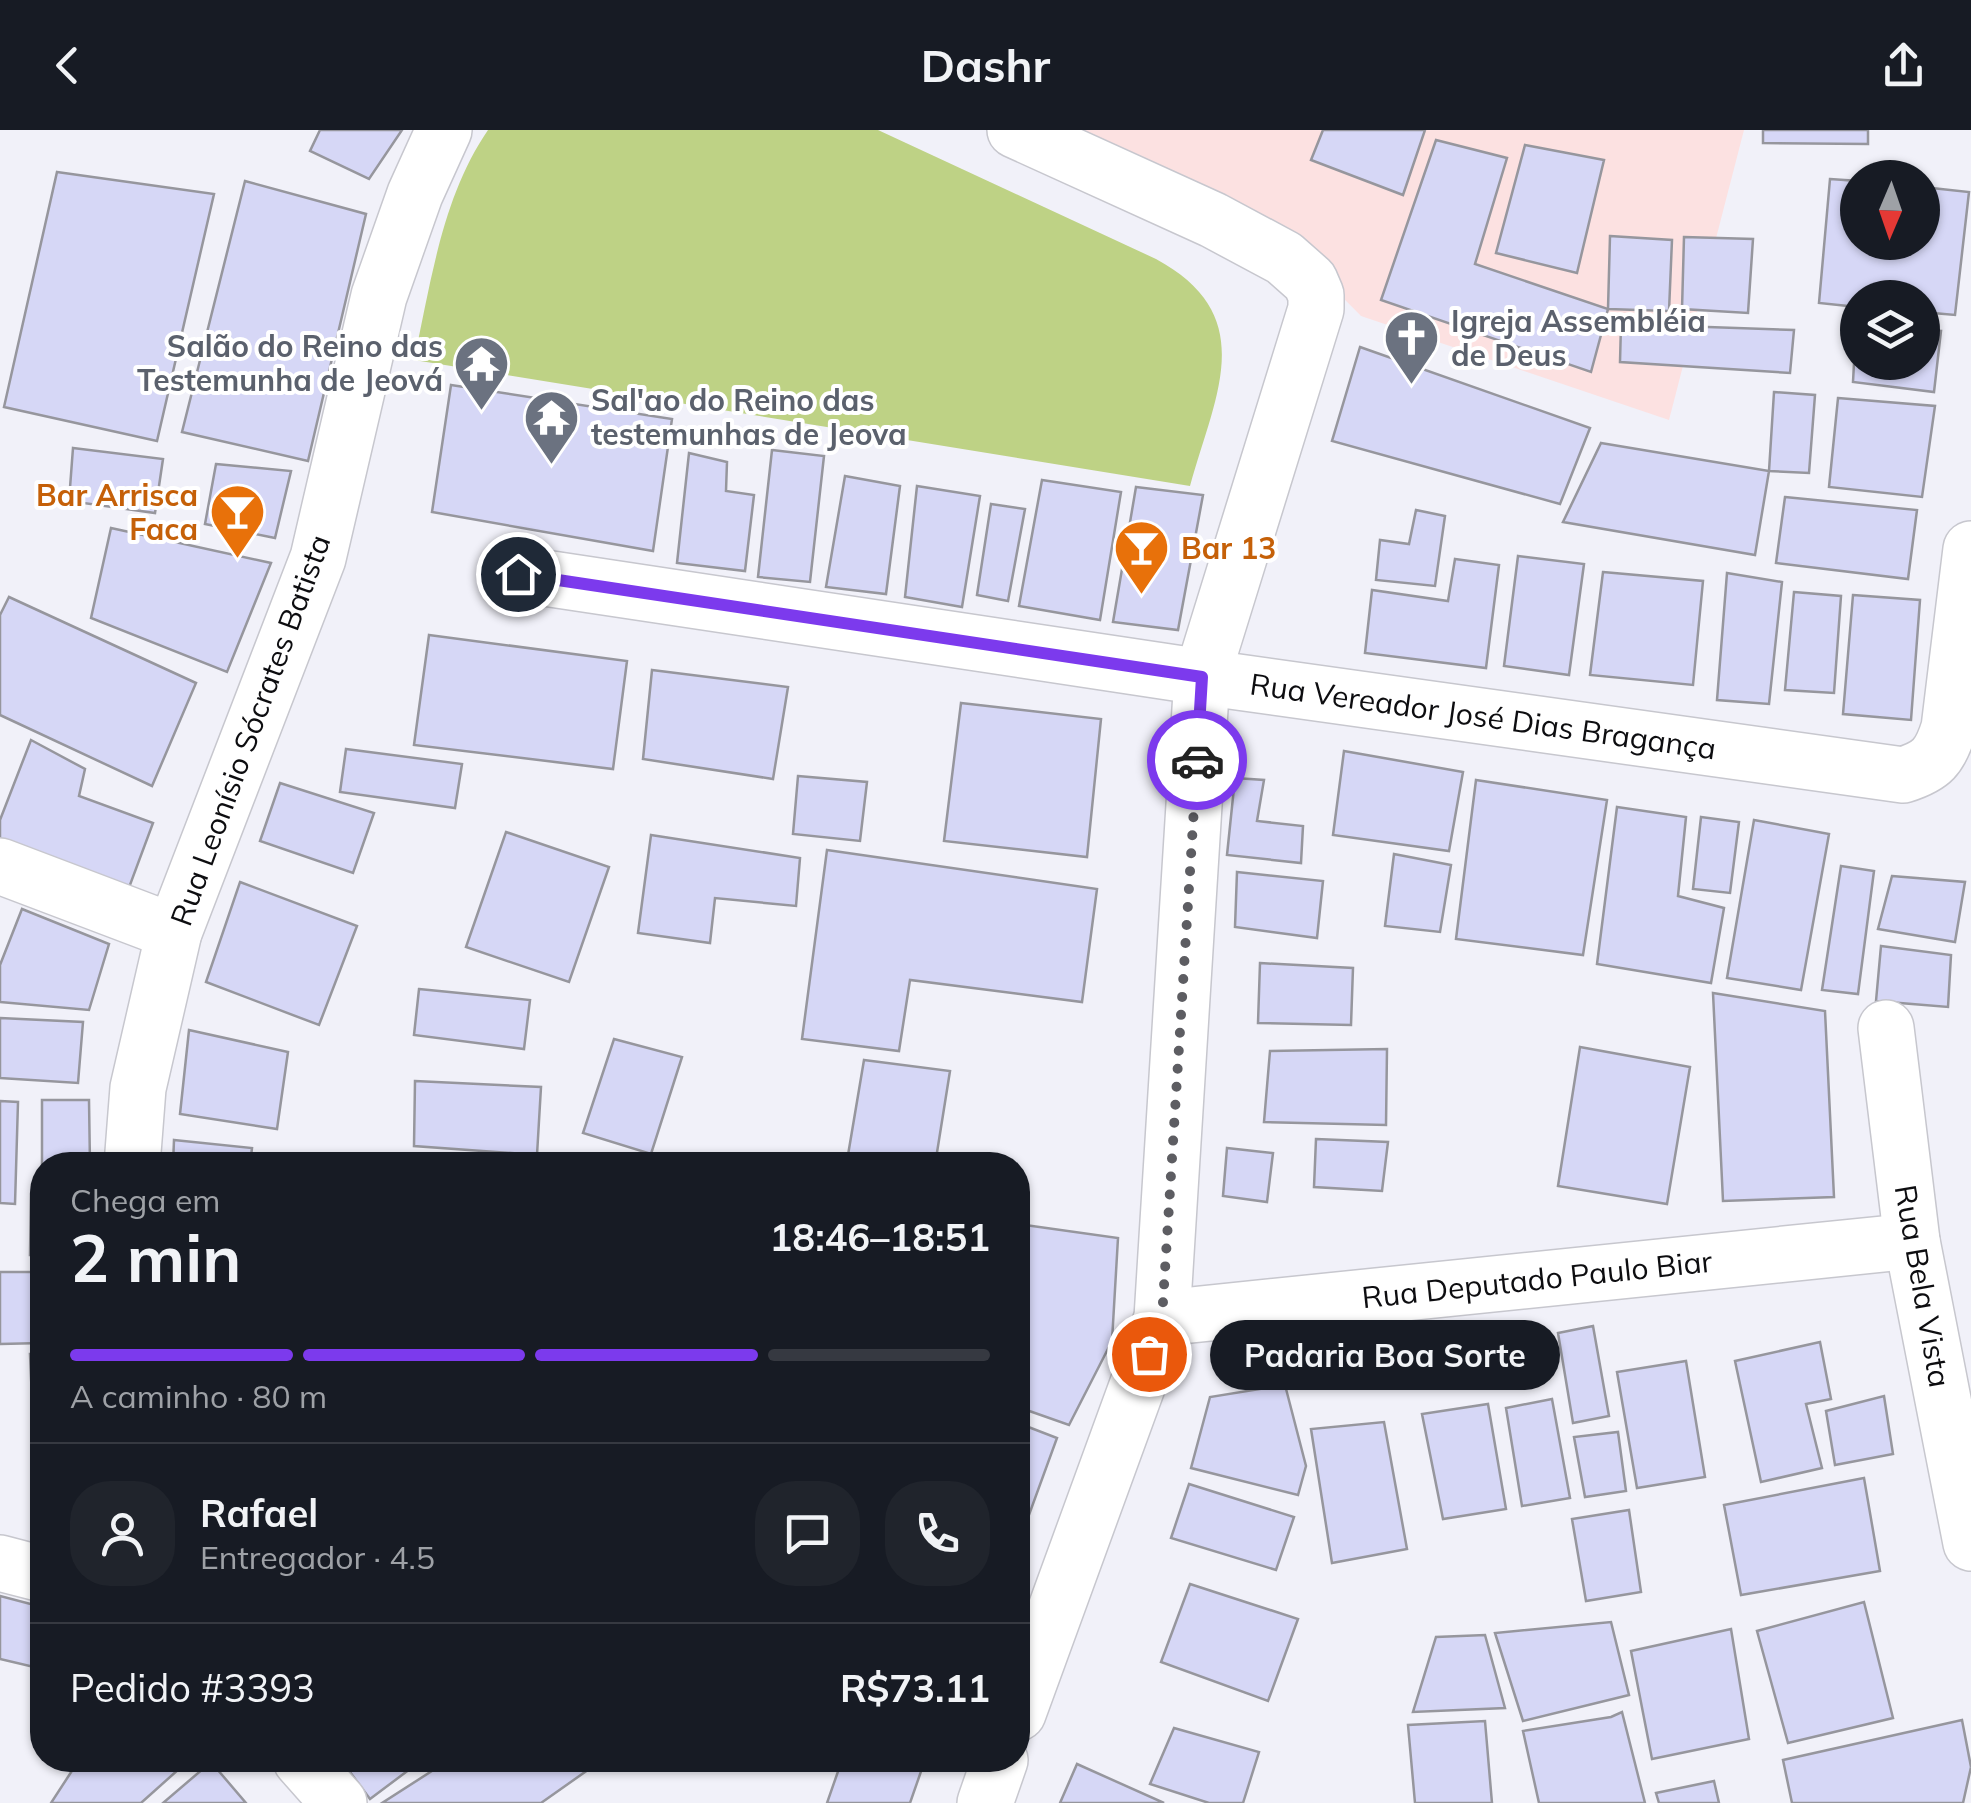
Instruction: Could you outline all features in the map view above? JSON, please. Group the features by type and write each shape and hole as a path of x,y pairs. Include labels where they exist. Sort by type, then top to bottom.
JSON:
{"street":[{"name":"Rua Leonísio Sócrates Batista","path":"133,1152 138,1088 174,932 318,558 379,296 415,194 444,130"},
{"path":"1015,130 1213,220 1284,258 1300,270 1316,295 1316,309 1202,677 1162,1318 1030,1680"},
{"name":"Rua Vereador José Dias Bragança","path":"518,574 1202,677 1903,775 1927,768 1949,728 1971,549"},
{"path":"0,866 174,932"},
{"name":"Rua Bela Vista","path":"1886,1028 1912,1241 1971,1543"},
{"name":"Rua Deputado Paulo Biar","path":"1162,1318 1912,1241"},
{"path":"0,1562 30,1571"},
{"path":"312,1772 339,1803"},
{"path":"985,1803 996,1772"}],"shaded area":[{"path":"1084,130 1744,130 1669,420 1361,316 1277,231"}],"green space":[{"path":"488,130 878,130 1156,259 1189,281 1209,306 1219,332 1222,360 1218,389 1190,486 414,360 449,212 459,183"}],"building":[{"path":"320,130 402,130 369,179 310,151"},
{"path":"1323,130 1425,130 1403,195 1311,160"},
{"path":"1763,130 1868,130 1868,144 1763,143"},
{"path":"1436,140 1507,158 1475,264 1608,309 1591,372 1381,300"},
{"path":"1525,145 1604,160 1577,273 1496,253"},
{"path":"57,172 214,194 157,441 4,407"},
{"path":"1830,179 1840,180 1840,260 1940,260 1940,189 1969,192 1955,315 1940,314 1940,280 1840,280 1840,305 1819,303"},
{"path":"245,181 366,214 308,461 182,432"},
{"path":"1610,236 1672,240 1669,311 1608,309"},
{"path":"1684,237 1753,239 1748,313 1682,309"},
{"path":"1621,324 1794,330 1790,373 1620,362"},
{"name":"Igreja Assembléia de Deus","path":"1360,347 1590,428 1560,504 1332,441"},
{"path":"1853,380 1935,380 1934,392"},
{"name":"Sal'ao do Reino das testemunhas de Jeova","path":"451,385 672,419 653,551 432,512"},
{"path":"1774,392 1815,395 1809,473 1769,471"},
{"path":"1838,398 1935,406 1922,497 1829,487"},
{"path":"1601,443 1769,471 1755,555 1563,522"},
{"path":"73,448 163,459 155,513 69,501"},
{"path":"772,450 824,456 810,582 758,577"},
{"path":"689,453 727,462 726,491 754,495 745,571 677,563"},
{"path":"216,464 291,471 275,538 205,524"},
{"path":"845,476 900,486 886,594 826,587"},
{"path":"1042,480 1121,492 1100,620 1019,606"},
{"path":"917,486 980,496 962,607 905,597"},
{"path":"1136,487 1203,495 1178,630 1113,622"},
{"path":"1785,497 1917,510 1908,579 1776,563"},
{"path":"991,504 1025,509 1008,601 977,595"},
{"path":"1416,510 1445,516 1435,586 1376,580 1380,540 1409,544"},
{"path":"111,528 271,563 227,672 91,618"},
{"path":"1518,556 1584,564 1569,675 1504,666"},
{"path":"1455,559 1499,565 1486,668 1365,653 1372,590 1448,601"},
{"path":"1603,572 1703,581 1693,685 1590,675"},
{"path":"1727,573 1782,582 1769,704 1717,700"},
{"path":"1794,592 1841,596 1834,693 1785,690"},
{"path":"1853,595 1920,600 1911,720 1843,714"},
{"path":"9,597 196,683 152,786 0,715 0,615"},
{"path":"429,635 627,661 613,769 414,745"},
{"path":"652,670 788,687 773,779 643,759"},
{"path":"961,703 1101,719 1087,857 944,841"},
{"path":"31,740 85,769 79,796 153,823 127,893 0,846 0,820"},
{"path":"346,749 462,764 455,808 340,792"},
{"path":"1344,751 1463,772 1449,851 1333,835"},
{"path":"798,776 867,782 860,841 793,834"},
{"path":"1235,778 1264,780 1257,821 1303,826 1301,863 1227,855"},
{"path":"1476,780 1607,800 1583,955 1456,939"},
{"path":"280,783 374,813 353,873 260,841"},
{"path":"1617,807 1686,817 1678,896 1724,908 1711,983 1597,964"},
{"path":"1701,817 1739,822 1730,893 1693,889"},
{"path":"1754,820 1829,834 1801,990 1727,978"},
{"path":"506,832 609,867 569,982 466,947"},
{"path":"651,835 800,858 796,906 715,898 710,943 638,933"},
{"path":"827,850 1097,889 1082,1002 910,980 899,1051 802,1039"},
{"path":"1394,854 1451,865 1440,932 1385,926"},
{"path":"1841,866 1874,871 1858,994 1822,990"},
{"path":"1237,872 1323,881 1317,938 1235,927"},
{"path":"1892,876 1965,882 1955,942 1878,929"},
{"path":"240,882 357,926 319,1025 206,982"},
{"path":"22,909 109,944 89,1010 0,1002 0,965"},
{"path":"1881,946 1951,955 1948,1007 1876,1001"},
{"path":"1260,963 1353,968 1351,1025 1258,1023"},
{"path":"419,989 530,1000 524,1049 414,1035"},
{"path":"1713,993 1825,1011 1834,1197 1723,1201"},
{"path":"0,1018 83,1022 78,1083 0,1078"},
{"path":"189,1030 288,1052 277,1129 180,1114"},
{"path":"614,1039 682,1057 652,1152 583,1133"},
{"path":"1580,1047 1690,1067 1667,1204 1558,1186"},
{"path":"1387,1049 1386,1125 1264,1122 1270,1051"},
{"path":"864,1060 950,1071 937,1152 849,1152"},
{"path":"415,1081 541,1087 537,1152 414,1146"},
{"path":"42,1100 89,1100 90,1152 42,1152"},
{"path":"0,1101 18,1102 15,1204 0,1203"},
{"path":"1316,1139 1388,1142 1382,1191 1314,1187"},
{"path":"174,1140 252,1148 252,1152 174,1152"},
{"path":"1227,1148 1273,1153 1267,1202 1223,1196"},
{"path":"1030,1226 1118,1238 1112,1341 1069,1425 1030,1411"},
{"path":"0,1272 30,1272 30,1343 0,1344"},
{"path":"1593,1326 1609,1416 1573,1423 1558,1333"},
{"path":"1820,1342 1831,1399 1806,1404 1822,1468 1761,1482 1735,1361"},
{"path":"1686,1361 1705,1477 1637,1488 1617,1372"},
{"path":"1285,1385 1306,1466 1298,1495 1191,1468 1210,1397"},
{"path":"1884,1396 1893,1454 1835,1465 1826,1411"},
{"path":"1552,1399 1570,1498 1522,1506 1506,1408"},
{"path":"1488,1404 1506,1509 1443,1519 1422,1414"},
{"path":"1384,1422 1407,1549 1332,1563 1311,1429"},
{"path":"1030,1428 1057,1438 1030,1512"},
{"path":"1618,1432 1626,1491 1585,1497 1574,1437"},
{"path":"1864,1478 1880,1571 1741,1595 1724,1505"},
{"path":"1189,1484 1294,1517 1276,1570 1171,1538"},
{"path":"1629,1510 1641,1592 1586,1601 1572,1519"},
{"path":"1190,1584 1298,1619 1268,1701 1161,1662"},
{"path":"0,1596 30,1604 30,1666 0,1659"},
{"path":"1864,1602 1893,1718 1788,1743 1757,1631"},
{"path":"1611,1622 1629,1695 1523,1721 1495,1633"},
{"path":"1731,1629 1749,1739 1652,1759 1631,1651"},
{"path":"1485,1635 1505,1708 1413,1712 1436,1637"},
{"path":"1622,1712 1645,1803 1539,1803 1523,1731"},
{"path":"1962,1720 1971,1767 1963,1803 1792,1803 1783,1760"},
{"path":"1485,1721 1492,1803 1415,1803 1408,1725"},
{"path":"1174,1728 1259,1752 1243,1803 1209,1803 1150,1784"},
{"path":"1077,1764 1164,1803 1060,1803"},
{"path":"71,1772 176,1772 141,1803 51,1803"},
{"path":"199,1772 220,1772 246,1803 163,1803"},
{"path":"350,1772 406,1772 370,1799"},
{"path":"430,1772 585,1772 541,1803 382,1803"},
{"path":"838,1772 921,1772 910,1803 827,1803"},
{"path":"1714,1781 1719,1803 1659,1803 1656,1793"}],"way so far":[{"path":"1149,1354 1162,1318 1197,760"}],"place":[{"name":"Igreja Assembléia de Deus","path":"1412,387"},
{"name":"Salão do Reino das Testemunha de Jeová","path":"482,412"},
{"name":"Sal'ao do Reino das testemunhas de Jeova","path":"552,466"},
{"name":"Bar Arrisca Faca","path":"237,561"},
{"name":"Bar 13","path":"1142,597"},
{"name":"Padaria Boa Sorte","path":"1149,1354"}],"route":[{"path":"518,574 1202,677 1197,760"}]}
